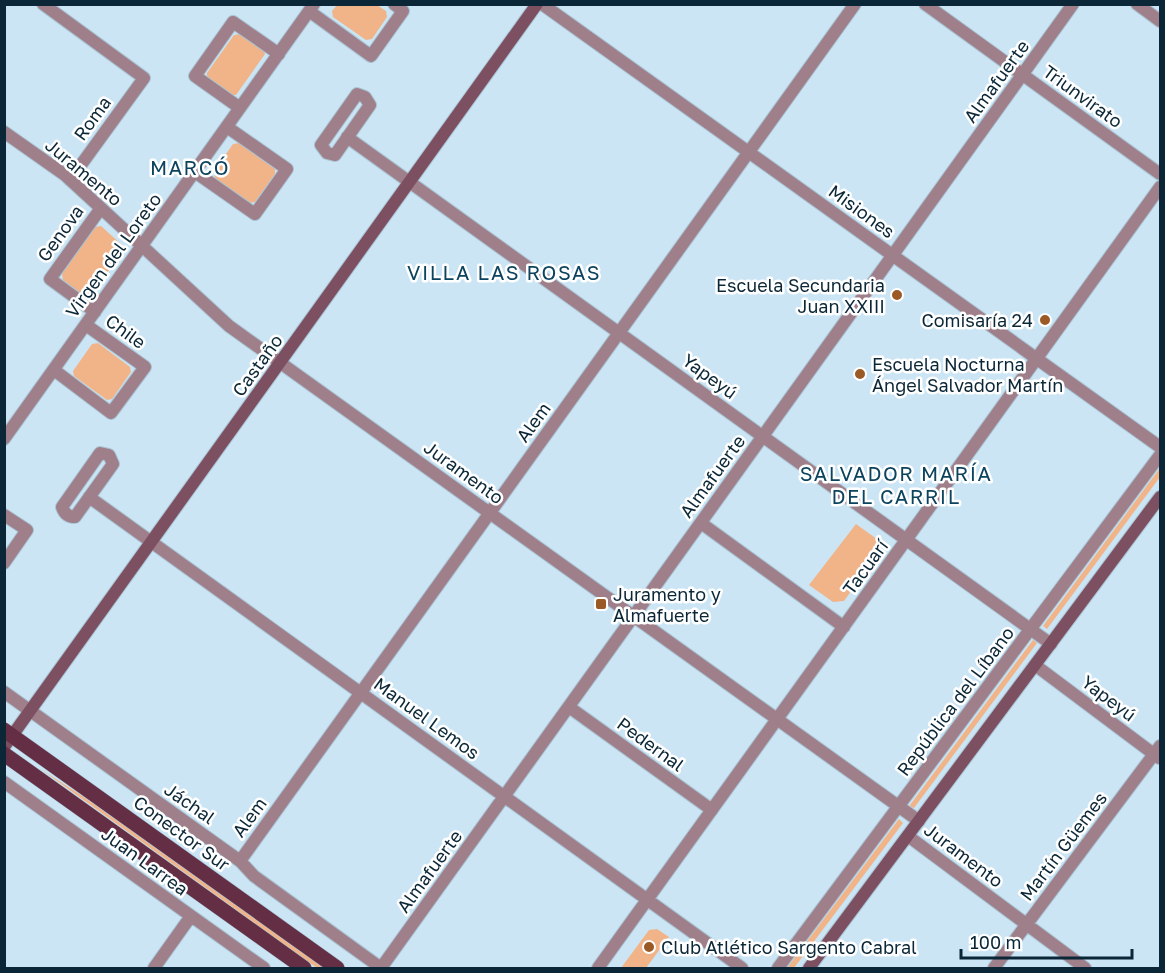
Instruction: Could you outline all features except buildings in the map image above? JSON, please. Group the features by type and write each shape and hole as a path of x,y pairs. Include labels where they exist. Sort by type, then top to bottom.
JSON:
{"main road":[{"name":"Conector Sur","path":"7,738 337,969"},
{"path":"4,754 304,969"}],"street":[{"name":"Roma","path":"43,4 144,78 70,180"},
{"name":"Castaño","path":"7,738 30,712 537,4"},
{"name":"Misiones","path":"542,4 1161,447"},
{"name":"Alem","path":"240,861 855,4"},
{"name":"Triunvirato","path":"925,4 1161,174"},
{"name":"Almafuerte","path":"381,969 1073,4"},
{"path":"1137,4 1161,21"},
{"path":"312,8 371,56 399,8"},
{"name":"Virgen del Loreto","path":"4,439 312,8"},
{"path":"240,108 195,76 233,22 279,54"},
{"path":"357,94 362,95 367,98 370,105 347,137 334,155 327,153 321,146 357,94"},
{"path":"195,172 255,214 287,169 227,127"},
{"name":"Juramento","path":"4,132 70,180 229,326 919,821"},
{"name":"Yapeyú","path":"347,137 1051,644"},
{"name":"Tacuarí","path":"598,969 1161,187"},
{"name":"Genova","path":"50,279 100,208"},
{"name":"Chile","path":"50,279 95,312"},
{"name":"Chile","path":"54,370 111,413 145,367 86,325"},
{"path":"100,453 106,454 112,458 113,464 89,497 75,517 63,510 62,507 100,453"},
{"name":"República del Líbano","path":"778,969 1161,455"},
{"name":"Manuel Lemos","path":"89,497 742,969"},
{"path":"809,969 1161,497"},
{"path":"4,514 27,530 4,563"},
{"path":"701,523 844,627"},
{"name":"Yapeyú","path":"1035,665 1158,753"},
{"name":"Jáchal","path":"4,692 240,861 254,876 381,969"},
{"name":"Pedernal","path":"569,706 712,810"},
{"name":"Martín Güemes","path":"994,969 1158,753"},
{"name":"Juan Larrea","path":"4,782 264,969"},
{"name":"Juramento","path":"908,836 1085,969"},
{"path":"154,969 191,916"}],"shaded area":[{"path":"337,5 377,5 386,11 387,17 372,39 366,40 333,17 332,11"},
{"path":"240,34 264,50 265,54 236,95 232,95 207,76 207,73 234,35"},
{"path":"239,143 275,169 275,174 255,202 249,203 215,178 214,171 233,144"},
{"path":"101,226 122,245 122,252 90,296 84,296 63,280 62,274 95,227"},
{"path":"98,343 130,367 131,372 112,399 107,400 74,376 73,371 92,344"},
{"path":"1160,468 1160,477 1047,629 1043,626"},
{"path":"856,524 881,542 881,549 844,601 833,602 809,585"},
{"path":"1033,640 1037,643 914,808 911,807 910,805"},
{"path":"39,768 84,797 324,968 317,968"},
{"path":"899,819 903,823 794,968 787,968"},
{"name":"Club Atlético Sargento Cabral","path":"657,929 669,937 646,968 621,968 649,930"}],"place":[{"name":"Escuela Secundaria Juan XXIII","path":"897,295"},
{"name":"Comisaría 24","path":"1045,320"},
{"name":"Escuela Nocturna Ángel Salvador Martín","path":"860,374"},
{"name":"Juramento y Almafuerte","path":"601,604"},
{"name":"Club Atlético Sargento Cabral","path":"649,947"}],"district":[{"name":"MARCÓ","path":"190,167"},
{"name":"VILLA LAS ROSAS","path":"504,272"},
{"name":"SALVADOR MARÍA DEL CARRIL","path":"896,484"}]}
